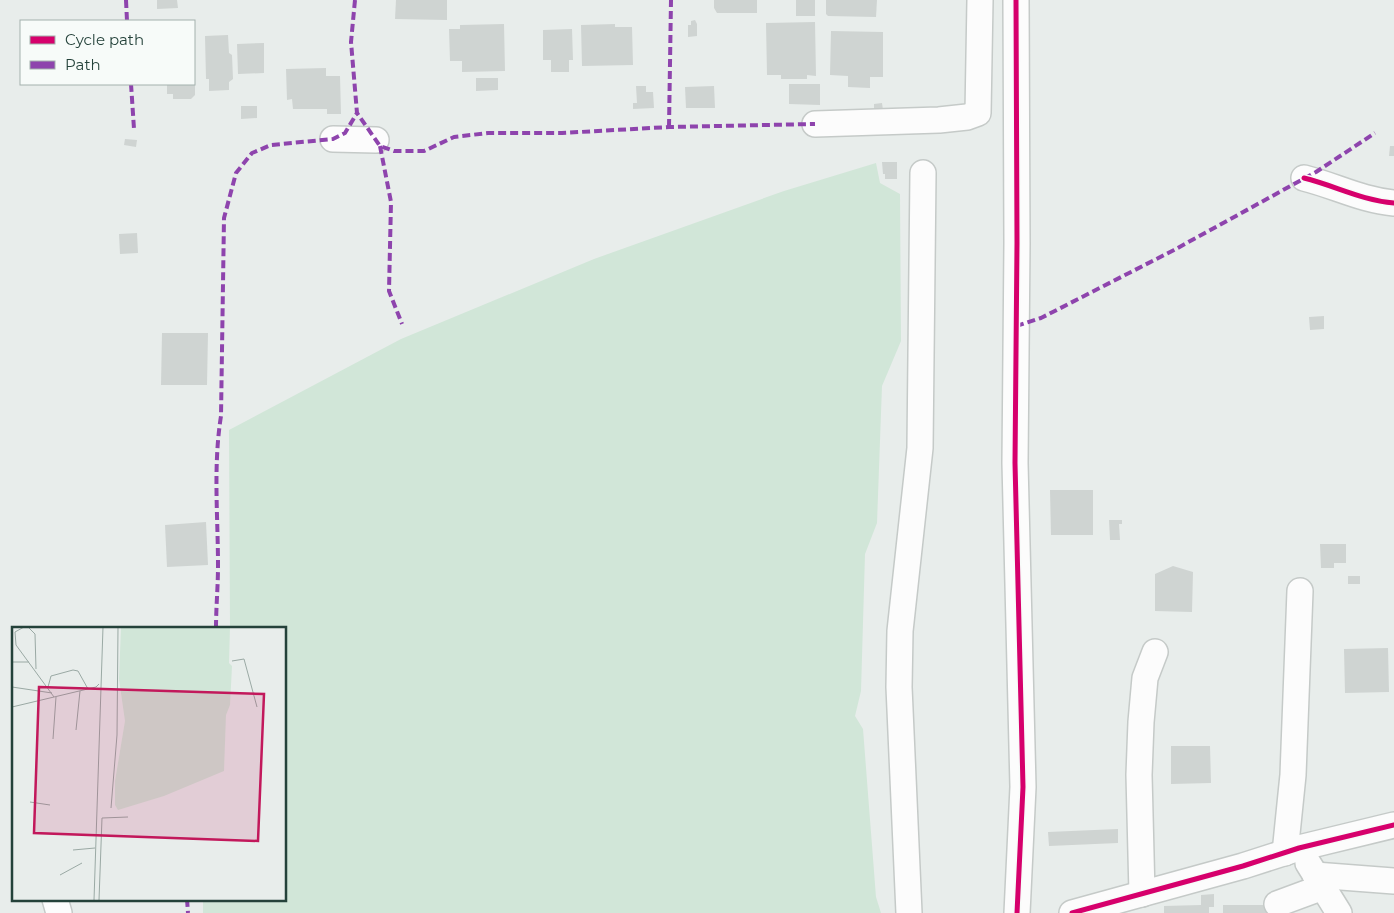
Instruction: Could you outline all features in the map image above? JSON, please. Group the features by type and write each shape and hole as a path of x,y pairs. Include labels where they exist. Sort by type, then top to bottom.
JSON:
{"street":[{"path":"815,124 939,120 967,117 978,113 980,0"},
{"path":"1016,0 1017,252 1015,463 1023,787 1017,913"},
{"path":"333,139 376,140"},
{"path":"909,913 899,687 900,631 920,448 923,174"},
{"path":"1304,178 1326,183 1374,201 1394,203"},
{"path":"1300,591 1292,850 1319,881 1338,913"},
{"path":"1142,894 1139,775 1141,722 1146,678 1155,652"},
{"path":"1084,912 1292,850 1394,825"},
{"path":"1277,904 1319,881 1394,881"},
{"path":"55,900 59,913"}],"green space":[{"path":"876,163 880,183 900,194 901,341 882,386 877,523 865,554 861,691 855,716 863,729 876,897 881,913 203,913 203,900 286,900 286,627 230,627 229,430 401,339 594,259 784,191"}],"building":[{"path":"157,0 177,0 178,8 157,9"},
{"path":"396,0 447,0 447,20 395,19"},
{"path":"714,0 757,0 757,13 717,13 714,8"},
{"path":"796,0 815,0 815,16 796,16"},
{"path":"826,0 877,0 876,17 828,16 826,14"},
{"path":"695,20 697,36 688,37 688,25 691,25 691,21"},
{"path":"815,22 816,76 807,75 807,79 781,79 781,75 767,75 766,23"},
{"path":"504,24 505,71 462,72 462,61 450,61 449,29 460,29 460,25"},
{"path":"615,24 615,27 632,27 633,65 582,66 581,25"},
{"path":"572,29 573,60 569,60 569,72 551,72 551,60 543,60 543,30"},
{"path":"831,31 883,32 883,77 870,77 870,88 848,87 848,76 830,75"},
{"path":"228,35 229,53 232,55 233,79 229,82 229,90 209,91 209,79 206,79 205,36"},
{"path":"264,43 264,73 238,74 237,44"},
{"path":"326,68 326,76 340,76 341,114 327,114 327,109 293,109 292,99 287,100 286,69"},
{"path":"476,78 498,78 498,90 476,91"},
{"path":"789,84 820,84 820,105 789,104"},
{"path":"167,85 195,85 195,95 191,99 173,99 173,94 167,94"},
{"path":"636,86 646,86 646,92 653,92 654,108 633,109 633,103 637,103"},
{"path":"714,86 715,108 686,108 685,87"},
{"path":"882,103 883,110 874,111 874,104"},
{"path":"241,106 257,106 257,118 241,119"},
{"path":"125,139 137,140 136,147 124,145"},
{"path":"1390,146 1394,146 1394,156 1389,156"},
{"path":"882,162 897,162 897,179 885,179"},
{"path":"137,233 138,253 120,254 119,234"},
{"path":"1324,316 1324,329 1310,330 1309,317"},
{"path":"162,333 208,333 207,385 161,385"},
{"path":"1050,490 1093,490 1093,535 1051,535"},
{"path":"1109,520 1122,520 1122,524 1119,524 1120,540 1110,540"},
{"path":"206,522 208,565 167,567 165,525"},
{"path":"1320,544 1346,544 1346,563 1334,563 1334,568 1321,568"},
{"path":"1173,566 1193,572 1192,612 1155,611 1155,574"},
{"path":"1348,576 1360,576 1360,584 1348,584"},
{"path":"1388,648 1389,692 1345,693 1344,649"},
{"path":"1171,746 1210,746 1211,783 1171,784"},
{"path":"1118,829 1118,843 1049,846 1048,832"},
{"path":"1214,894 1214,907 1209,907 1209,913 1164,913 1164,906 1201,905 1201,895"},
{"path":"165,900 165,902 137,901"},
{"path":"1223,905 1266,905 1266,913 1223,913"}],"marked path":[{"path":"126,0 127,20"},
{"path":"355,0 351,42 357,113 380,146 394,151 424,151 454,137 488,133 562,133 669,127 815,124"},
{"path":"669,127 671,0"},
{"path":"131,85 134,129"},
{"path":"216,627 218,566 217,454 221,416 224,218 236,173 252,153 271,145 333,139 345,133 357,113"},
{"path":"1016,326 1041,318 1174,250 1316,172 1375,133"},
{"path":"380,146 391,202 389,291 402,324"},
{"path":"187,900 188,913"}],"cycle path":[{"path":"1016,0 1017,243 1015,463 1023,787 1017,913"},
{"path":"1304,178 1359,196 1394,203"},
{"path":"1072,913 1243,866 1299,848 1394,825"}]}
